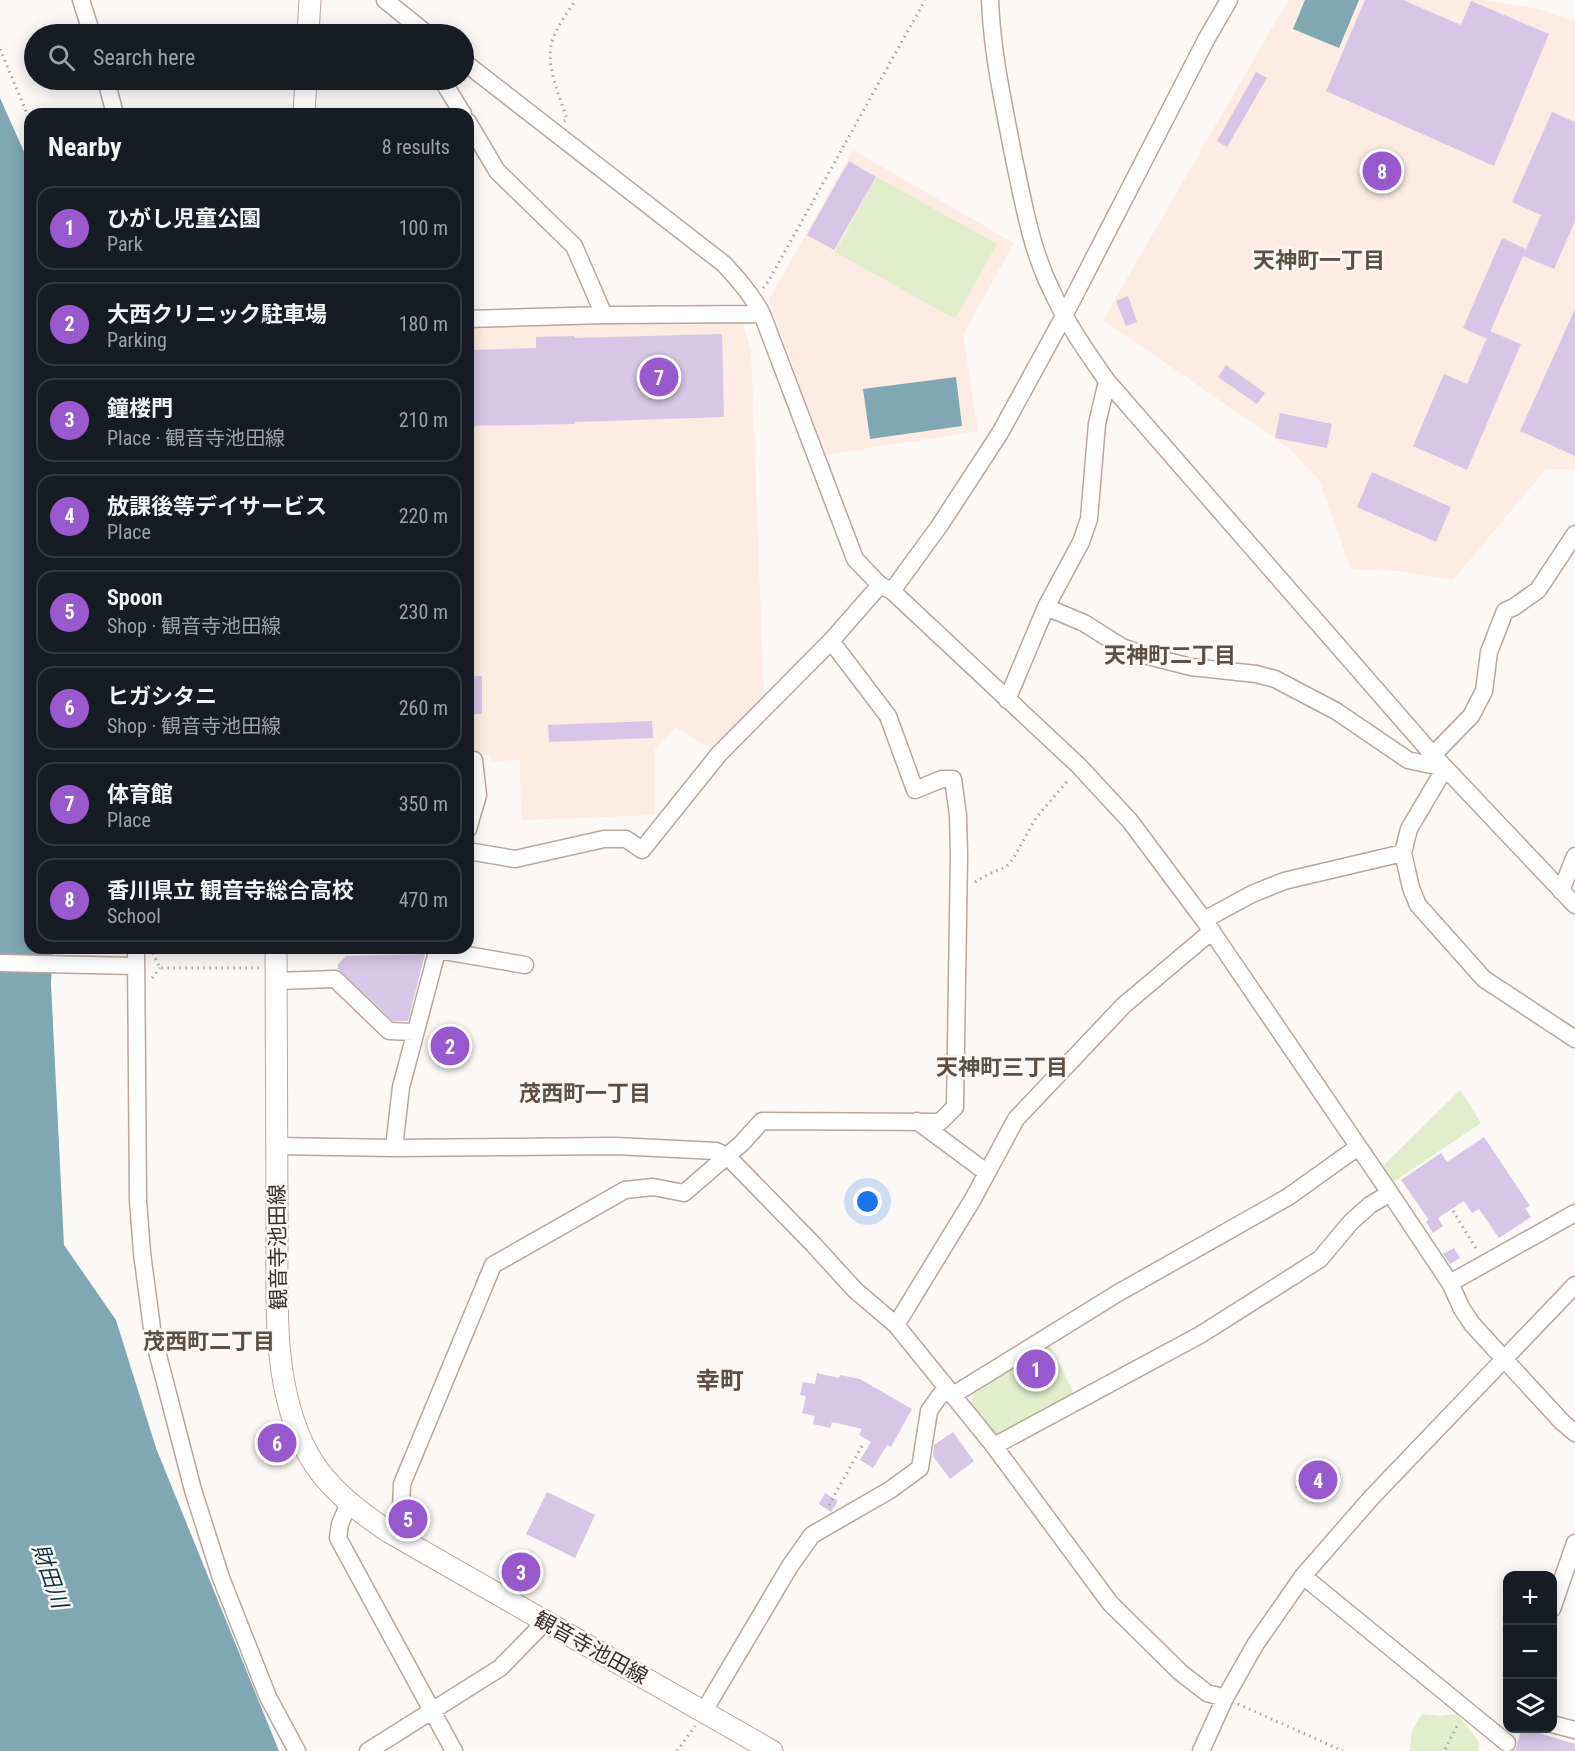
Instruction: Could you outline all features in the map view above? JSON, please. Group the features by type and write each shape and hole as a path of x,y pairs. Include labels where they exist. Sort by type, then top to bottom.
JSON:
{"main road":[{"path":"309,24 310,0"},
{"path":"304,108 305,90"},
{"name":"観音寺池田線","path":"276,965 279,1328 287,1395 308,1454 327,1481 349,1503 389,1532 772,1751"}],"street":[{"path":"81,0 89,24"},
{"path":"385,0 414,24"},
{"path":"990,0 992,38 999,85 1022,198 1036,251 1049,286 1079,342 1107,381 1433,755 1575,905"},
{"path":"474,852 515,859 604,839 626,839 642,850 719,754 886,588 940,525 1000,433 1064,316 1207,38 1229,0"},
{"path":"404,17 409,24"},
{"path":"474,70 724,264 754,298 855,559 1079,766 1130,821 1208,925 1450,1283 1472,1324 1562,1422 1575,1433"},
{"path":"108,90 113,108"},
{"path":"448,90 459,108"},
{"path":"474,132 497,171 574,246 604,315"},
{"path":"474,319 762,314"},
{"path":"1007,700 1046,608 1081,542 1089,519 1097,424 1107,381"},
{"path":"1433,755 1471,716 1484,691 1490,652 1504,611 1514,607 1538,590 1575,534"},
{"path":"1046,608 1084,623 1122,646 1144,655 1191,668 1256,674 1275,679 1336,711 1408,760 1446,768"},
{"path":"389,1532 401,1508 402,1484 493,1265 625,1190 653,1187 684,1193 727,1156 762,1121 940,1122 955,1107 958,815 953,779 942,779 915,790 888,716 831,641"},
{"path":"474,760 478,795 474,809"},
{"path":"1446,768 1409,829 1403,853 1411,888 1418,905 1484,979 1575,1039"},
{"path":"896,1325 973,1199 1016,1119 1124,1005 1208,925 1252,894 1284,881 1403,853"},
{"path":"1561,891 1575,856"},
{"path":"136,954 138,1200 142,1253 153,1336 193,1490 221,1578 268,1697 297,1751"},
{"path":"394,1148 401,1087 437,954"},
{"path":"465,954 525,965"},
{"path":"0,963 135,966"},
{"path":"276,965 335,979 389,1031 414,1032"},
{"path":"917,1121 986,1172"},
{"path":"277,1146 394,1148 616,1146 716,1151 727,1156 855,1290 896,1325 994,1446 1110,1603 1180,1672 1208,1693 1225,1698"},
{"path":"704,1711 790,1566 812,1535 890,1490 920,1468 929,1411 950,1391 1288,1197 1358,1147"},
{"path":"994,1446 1210,1329 1320,1259 1357,1216 1390,1193"},
{"path":"1450,1283 1575,1213"},
{"path":"1201,1751 1225,1698 1255,1646 1303,1576 1372,1497 1575,1285"},
{"path":"349,1503 340,1524 338,1539 454,1751"},
{"path":"1557,1594 1575,1542"},
{"path":"1303,1576 1465,1710 1507,1741"},
{"path":"368,1751 500,1668 545,1622"},
{"path":"1557,1725 1575,1730"}],"path":[{"path":"549,129 567,119 550,65 551,44 576,0"},
{"path":"754,298 768,282 925,0"},
{"path":"0,49 25,108"},
{"path":"958,893 1005,867 1013,859 1036,818 1079,766"},
{"path":"153,954 160,968 276,965"},
{"path":"1453,1211 1486,1264"},
{"path":"829,1506 862,1446"},
{"path":"513,1587 531,1552"},
{"path":"1225,1698 1307,1737 1343,1751"},
{"path":"1445,1749 1465,1710"},
{"path":"677,1751 704,1711"}],"shaded area":[{"path":"1288,0 1481,0 1538,9 1575,22 1575,469 1546,469 1453,580 1400,571 1351,569 1319,480 1289,448 1103,320"},
{"path":"853,150 1014,243 963,335 978,431 825,455 769,300"},
{"path":"723,316 743,324 751,351 764,699 711,749 676,727 655,749 655,815 521,820 520,760 492,761 488,755 474,756 474,327"}],"green space":[{"path":"877,177 997,244 955,319 835,252"},
{"path":"1460,1090 1481,1123 1392,1183 1381,1168"},
{"path":"1049,1344 1074,1393 997,1435 990,1433 970,1409 975,1393"},
{"path":"1422,1714 1440,1716 1457,1714 1479,1742 1478,1751 1410,1751 1412,1730"}],"water":[{"path":"1305,0 1359,0 1339,48 1293,29"},
{"name":"財田川","path":"0,98 24,152 24,954 53,954 51,984 64,1245 116,1320 156,1448 279,1751 0,1751"},
{"path":"956,377 962,426 870,439 863,389"}],"building":[{"path":"1365,0 1403,0 1461,25 1471,1 1549,34 1494,166 1326,91"},
{"path":"1256,72 1267,78 1227,147 1217,141"},
{"path":"1552,112 1575,122 1575,221 1554,269 1523,256 1541,215 1512,202"},
{"path":"849,161 876,177 834,250 807,235"},
{"path":"1502,238 1526,249 1487,339 1463,328"},
{"path":"1128,296 1137,322 1126,326 1116,301"},
{"path":"1575,309 1575,456 1520,431"},
{"path":"1490,331 1521,344 1467,470 1413,446 1444,374 1467,384"},
{"path":"722,334 724,417 474,426 474,350 536,348 536,337 574,336 574,338"},
{"path":"1226,365 1265,393 1257,404 1218,377"},
{"path":"1280,413 1332,424 1327,448 1275,438"},
{"path":"1372,472 1451,507 1436,542 1357,507"},
{"path":"474,676 482,676 482,714 474,714"},
{"path":"652,721 653,738 549,742 548,725"},
{"path":"425,954 408,1021 393,1021 338,969 338,964 346,956"},
{"path":"1484,1137 1530,1206 1525,1208 1531,1217 1499,1238 1479,1209 1472,1213 1464,1201 1438,1218 1443,1226 1433,1233 1426,1222 1429,1220 1401,1180 1441,1153 1447,1162"},
{"path":"1454,1248 1460,1258 1450,1264 1443,1254"},
{"path":"817,1373 839,1378 840,1375 860,1379 912,1409 891,1447 887,1445 873,1468 860,1460 871,1442 859,1435 862,1429 832,1422 830,1428 813,1424 815,1416 802,1413 806,1396 800,1395 803,1382 815,1384"},
{"path":"953,1432 974,1461 950,1479 933,1456 934,1445"},
{"path":"1322,1457 1341,1474 1313,1504 1295,1487"},
{"path":"547,1492 595,1515 575,1558 526,1534"},
{"path":"825,1493 838,1501 831,1512 819,1504"},
{"path":"517,1561 532,1570 524,1584 509,1575"},
{"path":"1520,1733 1539,1733 1575,1744 1575,1751 1515,1751"}],"place":[{"name":"香川県立 観音寺総合高校","path":"1382,171"},
{"name":"体育館","path":"659,377"},
{"name":"大西クリニック駐車場","path":"450,1046"},
{"name":"ひがし児童公園","path":"1036,1369"},
{"name":"ヒガシタニ","path":"277,1443"},
{"name":"放課後等デイサービス","path":"1318,1480"},
{"name":"Spoon","path":"408,1519"},
{"name":"鐘楼門","path":"521,1572"}],"district":[{"name":"天神町一丁目","path":"1319,260"},
{"name":"天神町二丁目","path":"1170,655"},
{"name":"天神町三丁目","path":"1002,1067"},
{"name":"茂西町一丁目","path":"585,1093"},
{"name":"茂西町二丁目","path":"209,1341"},
{"name":"幸町","path":"720,1381"}]}
